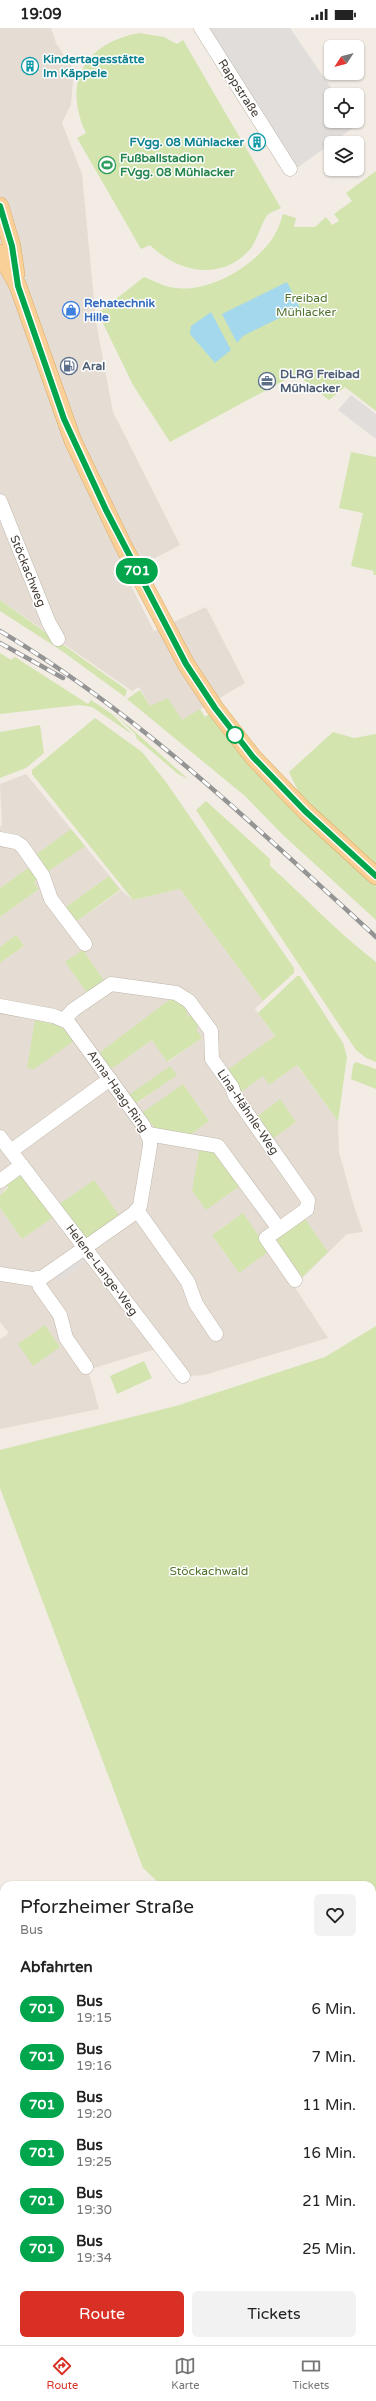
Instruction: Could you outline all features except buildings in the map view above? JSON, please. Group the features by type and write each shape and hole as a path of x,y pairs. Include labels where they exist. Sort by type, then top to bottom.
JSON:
{"main road":[{"path":"0,206 12,246 18,286"},
{"path":"0,252 18,286 73,441 123,545 186,664 215,708 253,757 305,811 376,876"}],"street":[{"name":"Rappstraße","path":"201,28 290,169"},
{"name":"Stöckachweg","path":"1,505 49,623 58,640"},
{"path":"0,840 16,842 22,846 43,876 51,899 85,944"},
{"name":"Lina-Hähnle-Weg","path":"64,1020 73,1010 111,984 176,994 189,1001 211,1031 212,1059 232,1087 235,1096 308,1200 307,1209 266,1238 295,1280"},
{"path":"0,1006 64,1020"},
{"name":"Anna-Haag-Ring","path":"64,1020 72,1026 148,1134 150,1146 142,1201 137,1210"},
{"path":"11,1151 110,1079"},
{"path":"148,1134 218,1146 279,1229"},
{"name":"Helene-Lange-Weg","path":"0,1137 183,1376"},
{"path":"0,1181 22,1165"},
{"path":"0,1274 37,1278 48,1274 137,1210 188,1282 196,1304 216,1334"},
{"path":"37,1278 40,1287 60,1315 66,1338 86,1367"}],"shaded area":[{"path":"0,28 51,28 56,43 74,70 71,104 62,123 82,174 96,322 113,412 180,545 125,574 154,631 206,607 245,683 182,720 150,706 139,687 132,691 0,600"},
{"path":"204,28 290,28 324,78 324,80 326,80 331,88 324,88 324,128 353,128 342,136 324,136 324,149 294,170"},
{"path":"351,395 376,414 376,439 338,410"},
{"path":"26,774 122,891 133,900 180,889 263,1001 255,1009 338,1121 339,1152 363,1232 347,1234 294,1286 328,1338 204,1375 188,1376 165,1346 88,1370 99,1409 0,1429 0,1339 9,1333 0,1322 0,1208 22,1239 54,1216 21,1171 0,1195 0,963 24,946 16,935 0,947 0,917 39,889 34,882 31,866 0,888 0,827 2,825 0,784","holes":["71,829 84,846 66,859","109,876 120,891 73,924 63,909","140,1024 202,1038 168,1062 152,1040 121,1062 99,1053","275,1036 296,1065 269,1085 263,1076","170,1066 176,1075 136,1104","195,1101 209,1121 189,1136","243,1213 239,1273 212,1235"]},
{"path":"81,1250 89,1259 58,1282 51,1271"}],"green space":[{"path":"139,33 164,37 177,44 183,40 281,208 267,216 251,248 240,259 227,266 200,270 174,262 161,255 150,245 141,249 77,138 86,133 79,114 77,97 78,82 83,68 92,56 105,46 120,38"},
{"name":"Freibad Mühlacker","path":"376,171 376,411 345,387 329,400 296,374 170,442 133,385 98,313 144,277 160,284 176,288 189,288 215,282 228,276 252,261 262,252 274,236 283,214 296,218 294,227 315,227 326,217 332,225 339,221 334,214 352,201 346,193"},
{"path":"351,452 376,457 376,575 373,575 374,571 351,566 363,513 339,508"},
{"path":"0,600 127,690 125,697 62,651 0,611"},
{"path":"0,653 11,660 15,657 88,704 91,700 112,714 133,735 92,707 79,705 0,714"},
{"path":"140,690 150,706 168,698 182,720 200,709 205,717 209,714 247,761 293,808 376,884 376,920 283,835 245,796 127,699"},
{"path":"115,714 188,779 178,774 137,739 135,734"},
{"path":"95,718 142,752 166,782 294,968 294,973 263,1001 180,889 133,900 32,774 32,770"},
{"path":"40,725 44,753 26,768 0,778 0,732"},
{"path":"333,732 354,738 376,734 376,868 302,799 289,772"},
{"path":"206,801 270,859 270,866 335,927 376,962 376,1062 366,1058 356,1050 196,810"},
{"path":"71,829 85,846 46,873 34,856"},
{"path":"31,866 40,878 34,882 39,889 0,917 0,888"},
{"path":"109,876 120,890 73,924 63,909"},
{"path":"16,935 24,946 0,963 0,947"},
{"path":"83,950 105,982 88,994 65,962"},
{"path":"297,976 300,976 343,1043 347,1057 338,1121 297,1065 269,1085 263,1076 241,1092 226,1071 275,1036 258,1013"},
{"path":"173,997 187,1004 187,1017 193,1013 201,1024 196,1029 202,1038 167,1062 152,1040 111,1069 99,1053"},
{"path":"35,1020 61,1026 74,1041 34,1069 27,1068"},
{"path":"356,1062 376,1069 376,1089 351,1079 353,1065"},
{"path":"170,1066 177,1075 135,1104 129,1095"},
{"path":"183,1084 209,1121 189,1136 156,1129 142,1113"},
{"path":"280,1099 296,1122 271,1140 255,1118"},
{"path":"200,1145 210,1147 241,1185 206,1210 192,1191"},
{"path":"21,1171 55,1216 22,1239 0,1208 0,1195 8,1188 4,1182"},
{"path":"94,1180 119,1215 84,1240 58,1205"},
{"path":"243,1213 269,1251 239,1273 212,1235"},
{"path":"303,1216 328,1252 300,1279 271,1239"},
{"path":"45,1325 60,1347 33,1366 18,1344"},
{"name":"Stöckachwald","path":"376,1326 376,1881 157,1881 143,1868 0,1488 0,1450 176,1406 325,1357"},
{"path":"144,1361 152,1378 117,1394 110,1376"}],"water":[{"path":"287,282 300,308 243,336 237,343 222,314"},
{"path":"211,312 231,350 215,363 190,334 191,326"}],"railway":[{"path":"0,631 101,698 196,774 376,937"},
{"path":"0,643 63,678"}],"bus line":[{"name":"701","path":"0,206 12,246 18,286 64,419 89,476 123,545 186,664 202,690 234,734 278,785 376,876"}],"place":[{"name":"Kindertagesstätte Im Käppele","path":"30,66"},
{"name":"FVgg. 08 Mühlacker","path":"257,142"},
{"name":"Fußballstadion FVgg. 08 Mühlacker","path":"107,165"},
{"name":"Rehatechnik Hille","path":"71,310"},
{"name":"Aral","path":"69,366"},
{"name":"DLRG Freibad Mühlacker","path":"267,381"}]}
